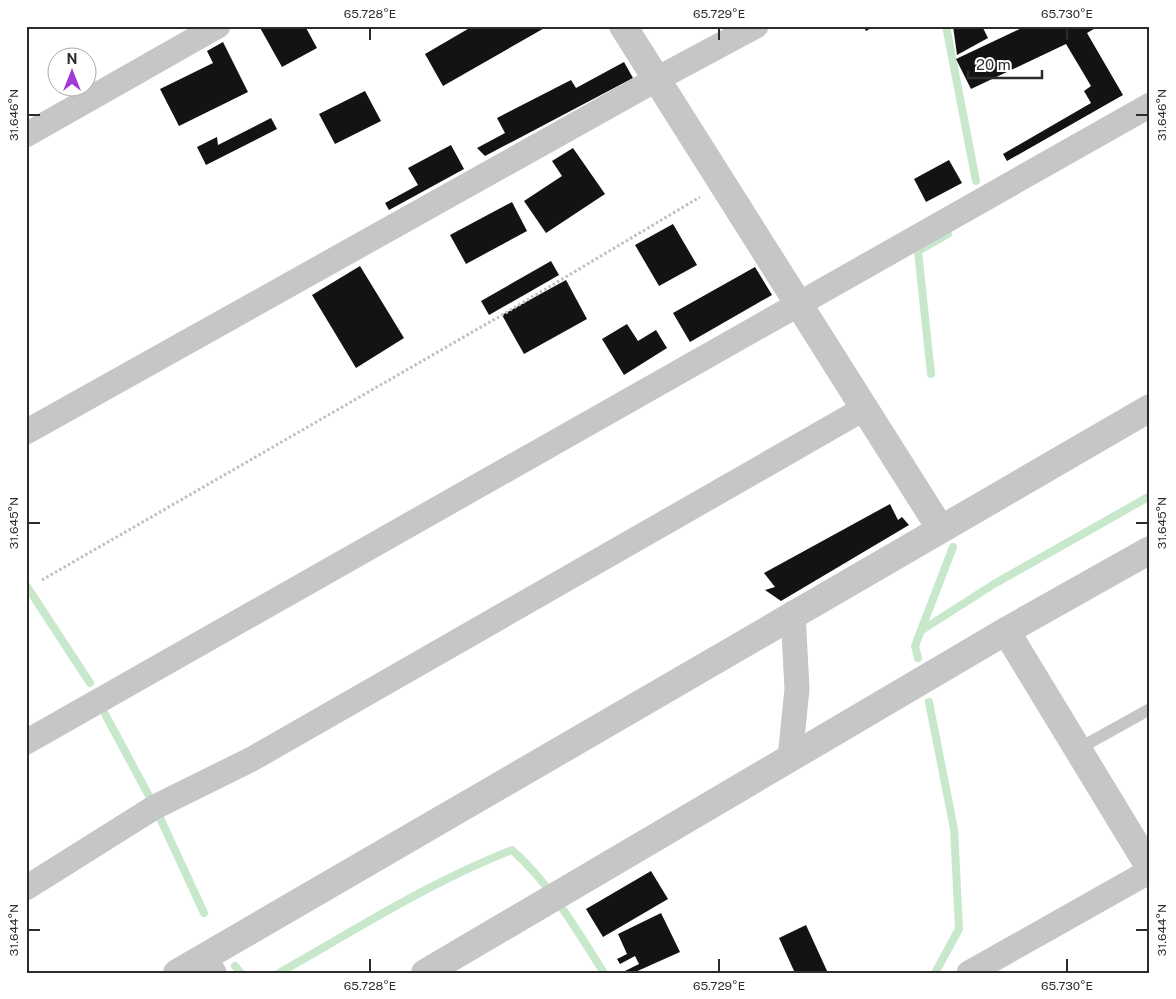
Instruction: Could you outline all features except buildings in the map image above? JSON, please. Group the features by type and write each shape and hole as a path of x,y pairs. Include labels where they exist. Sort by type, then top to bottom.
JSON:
{"street":[{"path":"26,135 218,26"},
{"path":"623,26 940,528"},
{"path":"26,432 657,79 756,26"},
{"path":"26,742 1150,105"},
{"path":"26,888 155,807 261,754 865,408"},
{"path":"177,973 209,965 793,613 1150,408"},
{"path":"425,973 1006,631 1150,550"},
{"path":"790,758 798,689 793,613"},
{"path":"969,973 1150,869 1006,631"}],"lane":[{"path":"1078,749 1150,709"}],"path":[{"path":"42,580 502,315 723,183"}],"waterway":[{"path":"946,26 976,181"},
{"path":"931,374 918,251 948,234"},
{"path":"922,630 994,584 1150,496"},
{"path":"918,658 915,646 953,547"},
{"path":"26,585 90,683"},
{"path":"929,702 954,829 959,929 935,973"},
{"path":"105,714 155,807 204,913"},
{"path":"279,973 422,892 512,850 551,892 604,973"},
{"path":"235,966 241,973"}]}
